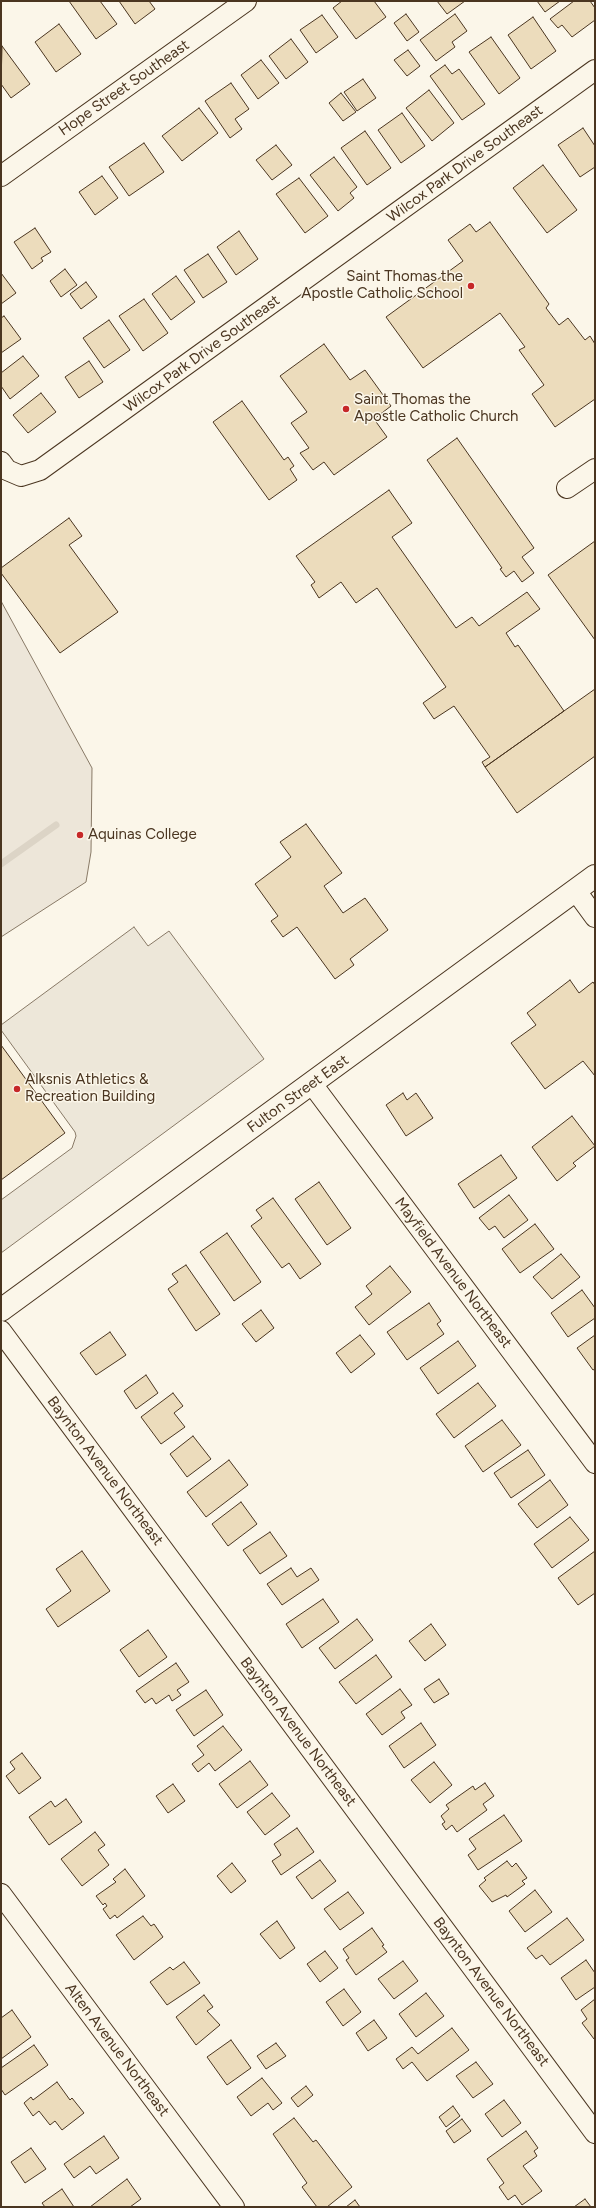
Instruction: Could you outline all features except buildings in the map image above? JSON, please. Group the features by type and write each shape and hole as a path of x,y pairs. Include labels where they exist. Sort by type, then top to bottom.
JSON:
{"main road":[{"name":"Fulton Street East","path":"1,1310 595,876"}],"street":[{"name":"Hope Street Southeast","path":"1,176 246,1"},
{"name":"Wilcox Park Drive Southeast","path":"1,462 7,470 20,476 40,470 595,70"},
{"path":"567,488 595,469"},
{"path":"576,891 595,917"},
{"name":"Mayfield Avenue Northeast","path":"312,1084 595,1463"},
{"name":"Baynton Avenue Northeast","path":"1,1331 595,2132"},
{"name":"Alten Avenue Northeast","path":"1,1894 234,2207"}],"shaded area":[{"path":"1,601 92,768 91,852 86,882 1,937"},
{"path":"134,927 148,946 169,931 264,1059 1,1253 1,1200 72,1148 76,1136 75,1132 1,1030 1,1025"}],"waterway":[{"path":"1,864 56,825"}],"place":[{"name":"Saint Thomas the Apostle Catholic School","path":"471,286"},
{"name":"Saint Thomas the Apostle Catholic Church","path":"346,409"},
{"name":"Aquinas College","path":"80,835"},
{"name":"Alksnis Athletics & Recreation Building","path":"17,1089"}]}
